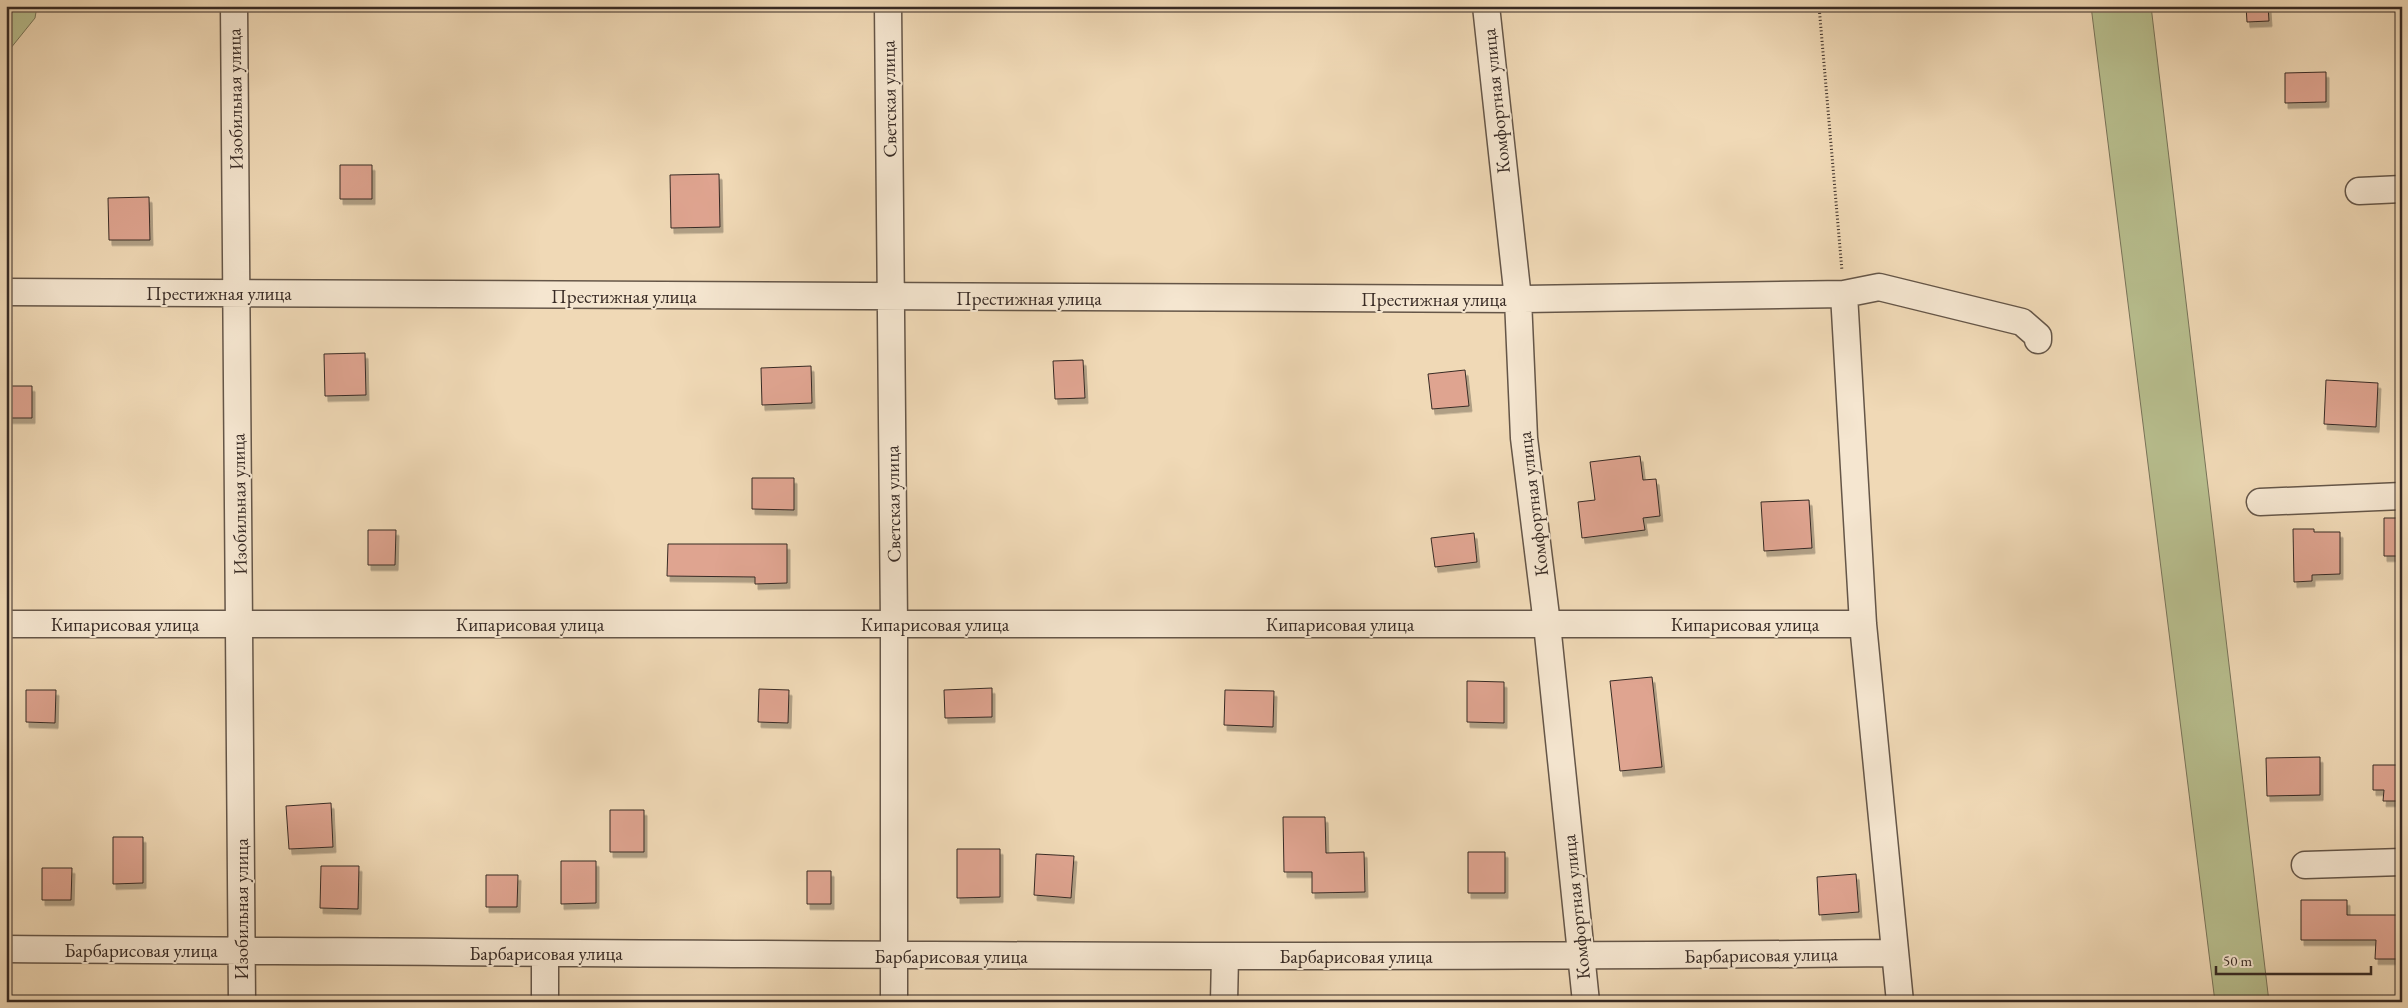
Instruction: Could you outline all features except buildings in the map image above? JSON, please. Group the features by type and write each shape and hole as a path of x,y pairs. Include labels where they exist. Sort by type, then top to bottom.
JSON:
{"street":[{"name":"Изобильная улица","path":"234,6 242,1002"},
{"name":"Светская улица","path":"888,6 894,624 894,1002"},
{"name":"Комфортная улица","path":"1486,6 1518,299 1524,438 1548,624 1586,1002"},
{"path":"2359,191 2402,189"},
{"name":"Престижная улица","path":"6,292 1518,299 1844,294 1879,288 2022,322 2038,336 2038,340"},
{"path":"1844,294 1863,624 1900,1002"},
{"path":"2260,502 2402,496"},
{"name":"Кипарисовая улица","path":"6,624 1863,624"},
{"path":"2306,865 2402,862"},
{"name":"Барбарисовая улица","path":"6,949 894,956 1896,959"},
{"path":"545,953 545,1002"},
{"path":"1224,1002 1225,956"},
{"path":"1896,959 1919,1002"}],"path":[{"path":"1818,6 1844,294"}],"green space":[{"path":"6,6 37,6 35,18 6,54"},
{"path":"2091,6 2151,6 2269,1002 2215,1002"}]}
